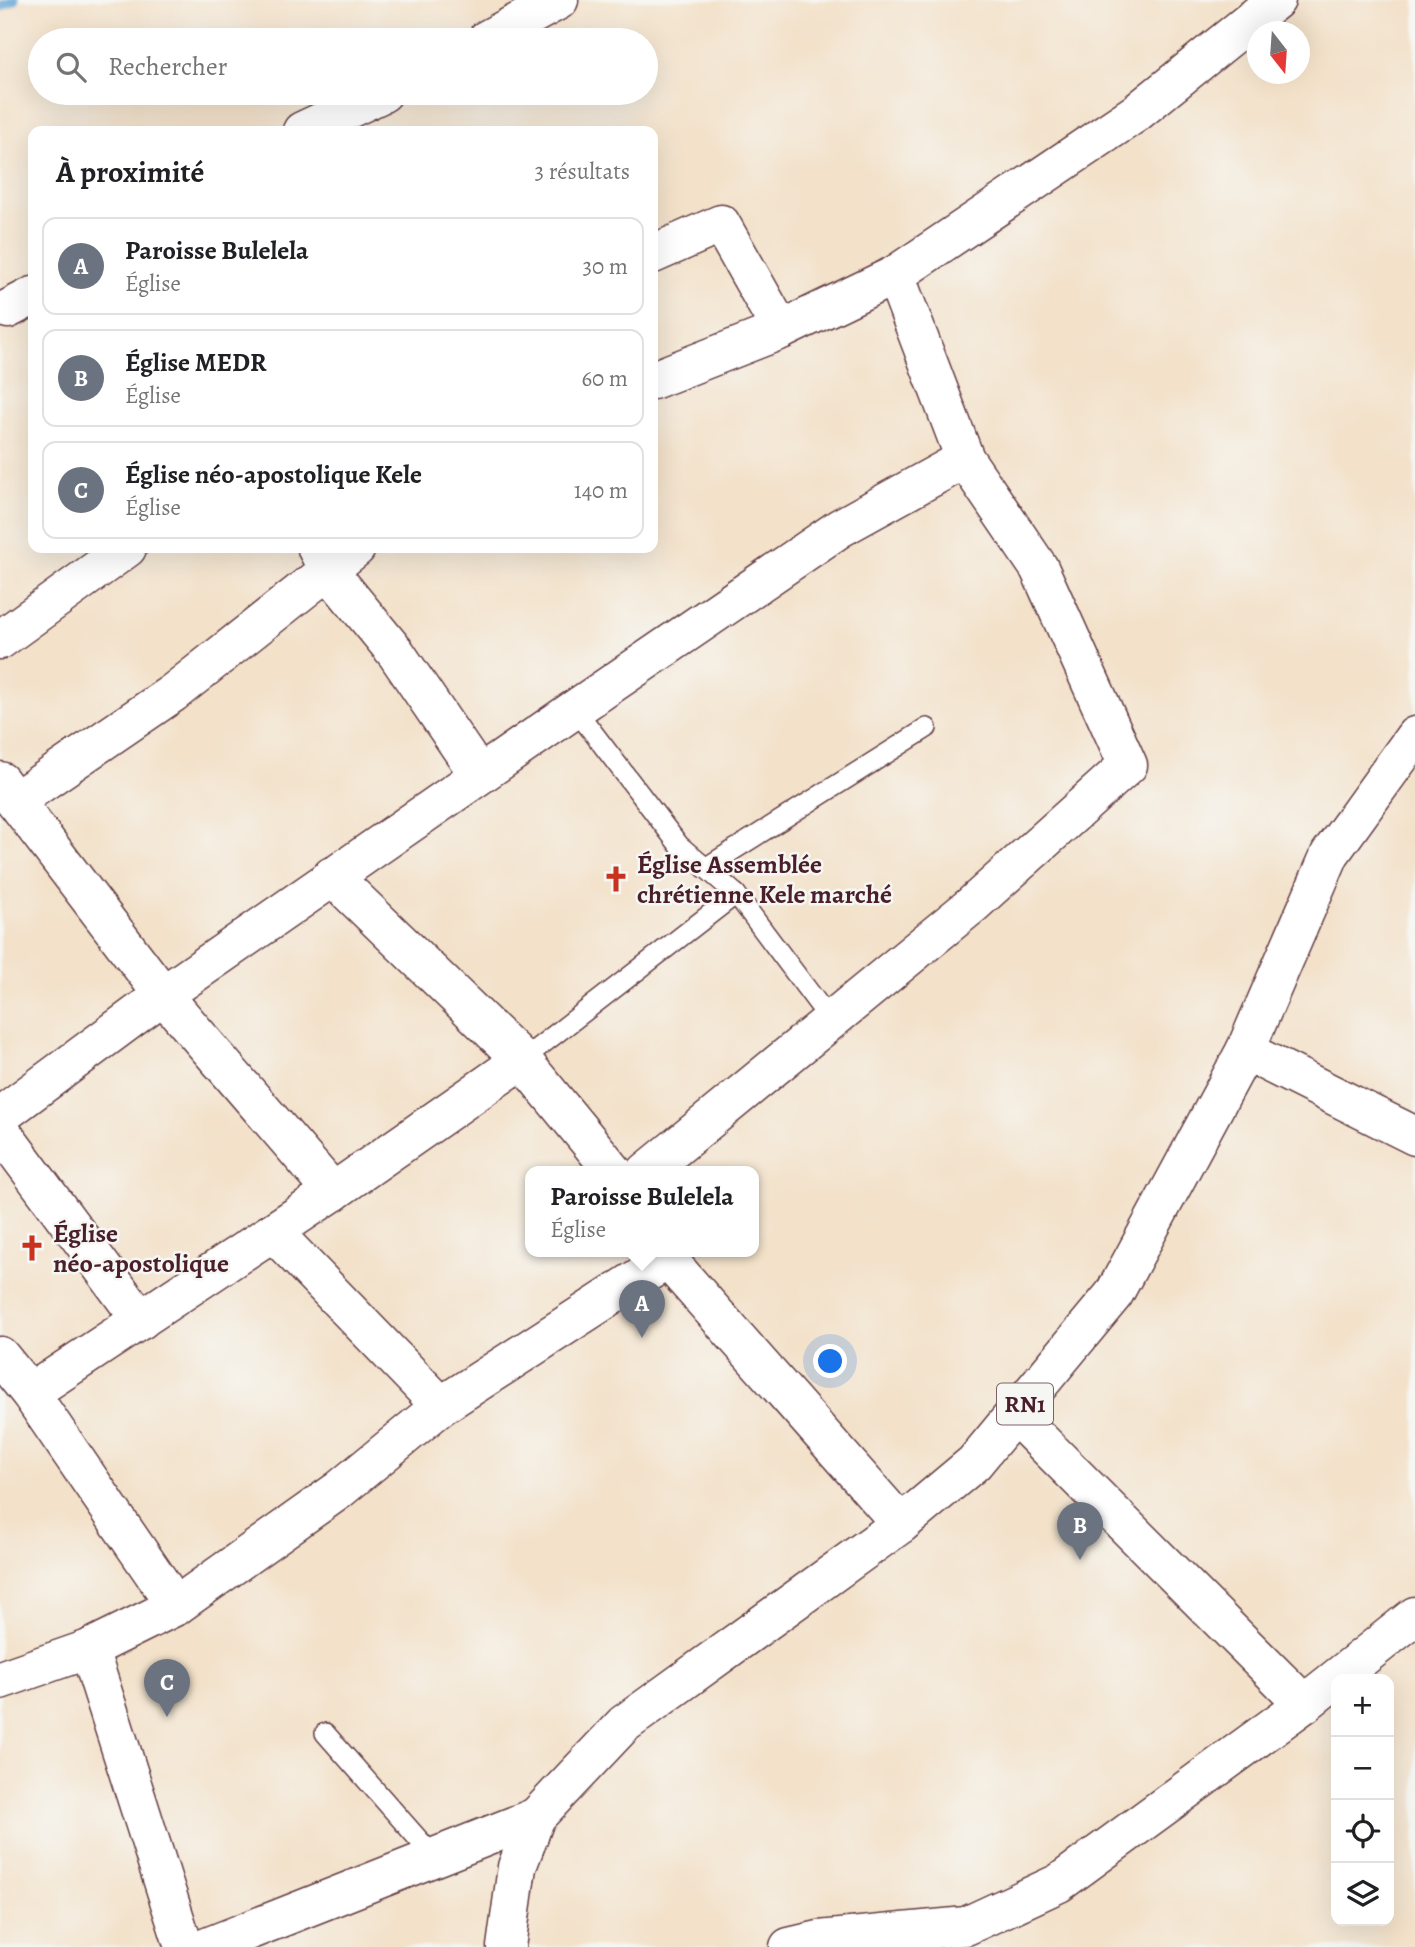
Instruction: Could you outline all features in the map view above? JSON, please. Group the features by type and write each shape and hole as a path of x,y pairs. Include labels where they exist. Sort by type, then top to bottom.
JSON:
{"main road":[{"path":"508,28 559,0"},
{"path":"658,378 781,330 895,275 1136,113 1276,0"},
{"path":"313,126 357,105"},
{"path":"658,252 720,224 781,330"},
{"path":"653,1166 972,905 1128,765 1039,568 965,459 895,275"},
{"path":"0,1116 163,995 332,876 840,528 965,459"},
{"path":"0,640 120,553"},
{"path":"333,1192 163,995 5,798 173,693 333,555 478,775"},
{"name":"RN1","path":"506,1947 517,1867 536,1817 624,1724 901,1524 974,1463 1016,1416 1114,1294 1245,1051 1329,854 1415,736"},
{"path":"332,876 522,1060 609,1166"},
{"path":"1245,1051 1415,1136"},
{"path":"30,1393 333,1192 522,1060"},
{"path":"0,1130 141,1320"},
{"path":"273,1232 440,1406"},
{"path":"0,1680 89,1650 176,1606 339,1490 440,1406 662,1257"},
{"path":"664,1257 901,1524"},
{"path":"0,1356 30,1393 176,1606"},
{"path":"1016,1416 1304,1704"},
{"path":"789,1947 819,1940 933,1939 1059,1882 1304,1704 1415,1616"},
{"path":"89,1650 184,1947"},
{"path":"207,1947 536,1817"}],"lane":[{"path":"575,709 679,845 736,894 831,1021"},
{"path":"705,868 927,728"},
{"path":"522,1060 736,894"},
{"path":"325,1733 435,1858"}],"waterway":[{"path":"0,7 14,0"}],"place":[{"name":"Église Assemblée chrétienne Kele marché","path":"616,879"},
{"name":"Église néo-apostolique","path":"32,1248"},
{"name":"Paroisse Bulelela","path":"642,1338"},
{"name":"Église MEDR","path":"1080,1560"},
{"name":"Église néo-apostolique Kele","path":"167,1717"}]}
